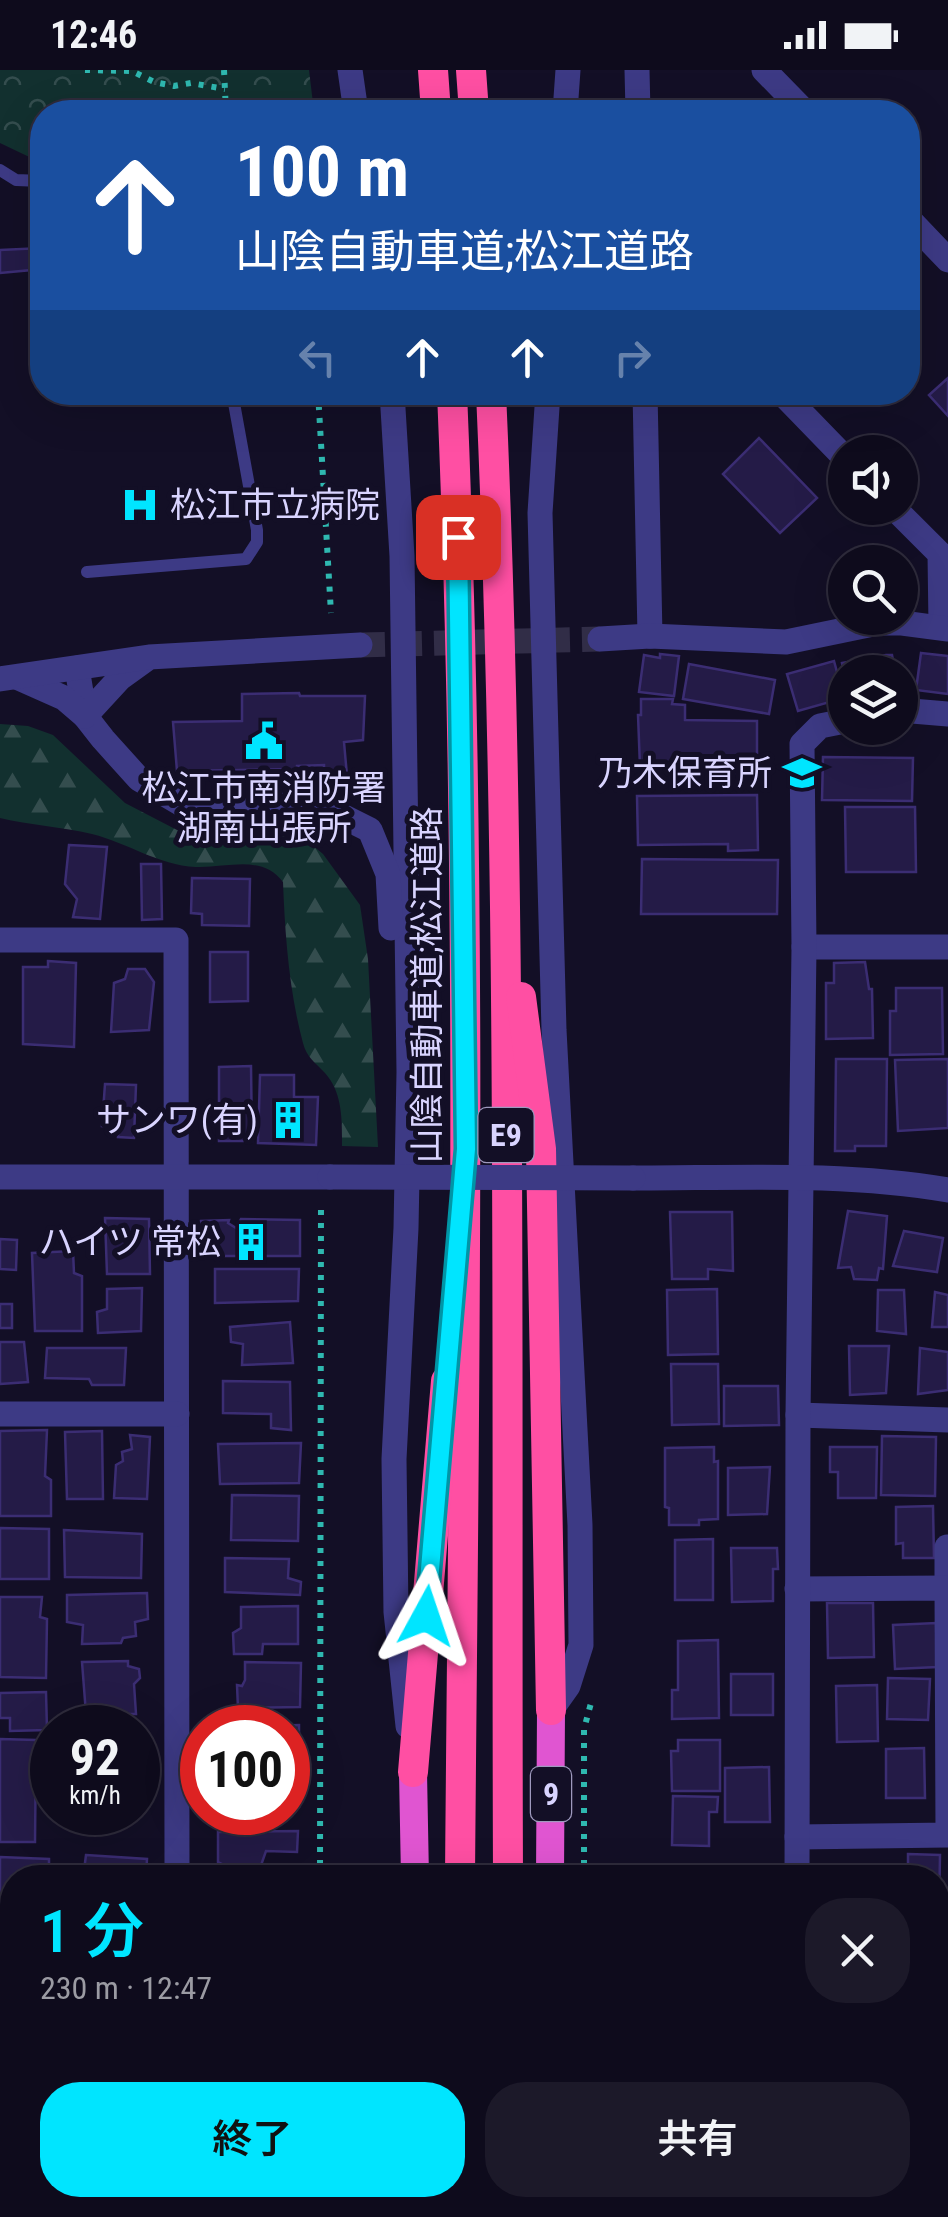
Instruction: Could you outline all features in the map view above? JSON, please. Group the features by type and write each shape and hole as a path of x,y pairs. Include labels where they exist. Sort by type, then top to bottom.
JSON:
{"highway":[{"path":"433,70 435,100"},
{"path":"472,70 473,100"},
{"name":"山陰自動車道;松江道路","path":"453,405 461,610 466,1149 460,1865"},
{"name":"E9","path":"491,405 500,610 505,870 508,1865"},
{"path":"505,870 541,1149 552,1710"},
{"path":"414,1865 413,1772 466,1149"},
{"name":"9","path":"550,1865 552,1710"}],"street":[{"path":"350,70 354,100"},
{"path":"566,100 568,70"},
{"path":"638,70 638,100"},
{"path":"764,70 793,100"},
{"path":"920,227 944,246"},
{"path":"393,405 402,556 410,1072 394,1459 396,1612 413,1772"},
{"path":"547,405 540,512 554,1030 580,1525 581,1625 581,1645 568,1686 552,1710"},
{"path":"645,405 650,636"},
{"path":"794,405 828,440"},
{"path":"600,639 650,636 786,642 878,624 902,622 945,628 940,554 911,525"},
{"path":"9,678 149,657 360,645"},
{"path":"86,716 120,678 149,657"},
{"path":"77,668 86,716"},
{"path":"9,678 64,698 86,716 139,778 185,806 320,805 370,830 388,874 394,997 410,1072"},
{"path":"918,712 948,714"},
{"path":"797,1865 802,744 820,726 828,724"},
{"path":"0,940 176,940 177,1865"},
{"path":"804,947 948,947"},
{"path":"0,1177 800,1178 908,1183 948,1190"},
{"path":"0,1414 177,1414"},
{"path":"798,1415 948,1420"},
{"path":"947,1546 948,1856"},
{"path":"797,1589 947,1588"},
{"path":"797,1837 948,1836"}],"lane":[{"path":"0,170 16,180 30,181"},
{"path":"88,572 246,560 256,542 257,530 234,405"}],"path":[{"path":"85,70 132,72 162,84 191,83 226,89"},
{"path":"224,70 226,100"},
{"path":"319,405 331,613"},
{"path":"320,1865 325,1177"}],"green space":[{"path":"0,70 309,70 313,100 30,100 30,157 0,143"},
{"path":"0,724 28,726 53,735 125,803 177,830 293,835 323,854 360,905 368,959 378,1147 342,1146 335,1089 305,1048 291,983 283,882 275,873 244,864 182,865 92,834 0,818"}],"building":[{"path":"30,249 30,270 0,273 0,250"},
{"path":"948,378 948,416 929,395"},
{"path":"759,438 817,498 780,533 723,474"},
{"path":"921,653 948,656 948,694 918,690"},
{"path":"660,654 679,656 674,696 639,692 644,655 660,658"},
{"path":"828,663 828,703 798,711 787,674"},
{"path":"689,664 775,680 769,714 683,699"},
{"name":"松江市南消防署 湖南出張所","path":"242,694 365,696 363,740 344,742 348,787 324,787 324,765 177,771 173,722 242,721"},
{"path":"641,699 673,699 672,704 685,705 685,720 757,721 757,764 752,764 752,774 640,767"},
{"path":"823,757 913,758 912,801 822,800"},
{"path":"757,795 758,850 728,851 728,844 638,845 637,796"},
{"path":"845,807 915,807 916,872 846,872"},
{"path":"69,845 107,847 100,919 73,917 77,899 65,884"},
{"path":"642,859 778,860 777,914 641,914"},
{"path":"141,864 161,864 162,919 142,920"},
{"path":"192,878 250,879 249,926 202,925 202,914 191,913"},
{"path":"210,952 248,952 248,1001 210,1002"},
{"path":"48,961 76,963 74,1047 23,1044 23,967 48,967"},
{"path":"865,962 872,989 873,1038 826,1039 826,983 834,983 834,963"},
{"path":"128,969 145,969 154,982 149,1030 111,1032 114,983 125,979"},
{"path":"896,988 942,988 943,1054 890,1055 890,1011 896,1011"},
{"path":"836,1059 887,1059 886,1146 855,1146 855,1151 835,1151"},
{"path":"948,1059 948,1128 898,1131 895,1060"},
{"path":"251,1066 252,1141 219,1141 219,1067"},
{"name":"サンワ(有)","path":"260,1075 294,1075 294,1097 318,1097 316,1145 258,1143"},
{"path":"105,1084 136,1085 134,1138 118,1137 119,1127 102,1126"},
{"path":"848,1211 887,1216 883,1269 879,1268 877,1280 854,1279 851,1267 838,1268"},
{"path":"670,1212 732,1212 733,1271 708,1269 708,1279 672,1279"},
{"path":"105,1218 149,1219 150,1274 107,1274"},
{"name":"ハイツ 常松","path":"241,1219 300,1220 300,1256 201,1256 201,1221 229,1220 236,1228"},
{"path":"904,1231 943,1238 937,1272 893,1266"},
{"path":"0,1239 17,1240 16,1270 0,1269"},
{"path":"73,1251 74,1273 82,1276 82,1331 35,1331 32,1253"},
{"path":"215,1269 299,1269 298,1301 215,1303"},
{"path":"142,1288 141,1331 98,1333 97,1312 107,1309 107,1289"},
{"path":"717,1289 718,1354 668,1355 667,1290"},
{"path":"878,1290 904,1290 906,1334 877,1331"},
{"path":"935,1292 948,1295 948,1327 932,1327"},
{"path":"0,1304 12,1304 12,1328 0,1328"},
{"path":"290,1322 293,1363 242,1365 243,1344 231,1342 230,1327"},
{"path":"0,1342 24,1342 28,1382 0,1384"},
{"path":"849,1346 889,1346 886,1393 850,1395"},
{"path":"47,1348 126,1348 124,1385 45,1378"},
{"path":"920,1348 948,1352 948,1390 918,1394"},
{"path":"671,1364 718,1364 719,1424 672,1425"},
{"path":"223,1381 290,1382 291,1430 271,1428 271,1414 223,1413"},
{"path":"724,1386 778,1386 779,1425 724,1426"},
{"path":"47,1430 45,1476 51,1480 51,1516 0,1516 0,1431"},
{"path":"102,1431 103,1499 67,1499 65,1432"},
{"path":"130,1435 150,1437 147,1499 114,1498 116,1465 123,1461 122,1452 132,1449"},
{"path":"882,1436 936,1437 935,1496 881,1495"},
{"path":"301,1443 299,1483 220,1484 218,1444"},
{"path":"714,1447 714,1462 718,1461 718,1519 699,1520 699,1525 669,1525 669,1508 665,1507 665,1448"},
{"path":"830,1447 877,1447 876,1498 838,1498 838,1472 830,1472"},
{"path":"770,1467 767,1514 728,1515 728,1468"},
{"path":"232,1495 299,1496 298,1541 231,1540"},
{"path":"933,1506 934,1558 903,1558 903,1543 896,1544 896,1507"},
{"path":"0,1528 49,1529 49,1579 0,1579"},
{"path":"64,1530 142,1534 141,1578 65,1577"},
{"path":"713,1539 713,1600 675,1600 675,1540"},
{"path":"731,1548 777,1548 773,1601 732,1602"},
{"path":"225,1558 289,1559 288,1578 301,1582 300,1595 225,1592"},
{"path":"147,1593 148,1619 135,1622 136,1636 123,1638 121,1643 82,1644 83,1625 67,1622 67,1595"},
{"path":"0,1597 42,1597 40,1617 47,1619 46,1678 0,1677"},
{"path":"827,1603 873,1603 874,1657 828,1658"},
{"path":"298,1606 298,1644 263,1644 262,1654 234,1654 233,1633 241,1628 241,1607"},
{"path":"936,1623 937,1667 895,1669 893,1625"},
{"path":"718,1640 719,1718 672,1719 672,1690 678,1690 678,1641"},
{"path":"128,1661 128,1666 139,1669 140,1678 134,1684 135,1705 85,1705 82,1662"},
{"path":"245,1662 301,1663 300,1705 238,1705 237,1685 242,1686"},
{"path":"731,1674 773,1674 773,1715 731,1715"},
{"path":"888,1678 930,1679 928,1720 887,1719"},
{"path":"877,1685 878,1741 837,1742 836,1686"},
{"path":"46,1692 46,1705 30,1705 30,1730 10,1731 10,1718 0,1718 0,1693"},
{"path":"0,1739 30,1740 30,1835 35,1835 35,1842 0,1842"},
{"path":"678,1740 720,1740 720,1791 672,1791 671,1751 678,1751"},
{"path":"924,1748 925,1798 886,1798 886,1749"},
{"path":"769,1767 770,1822 725,1822 725,1768"},
{"path":"673,1796 718,1797 717,1812 709,1812 709,1846 672,1845"},
{"path":"218,1835 298,1835 297,1852 266,1851 261,1865 218,1862"},
{"path":"908,1854 940,1855 940,1865 908,1865"},
{"path":"86,1855 147,1859 147,1865 85,1865"},
{"path":"0,1857 49,1859 49,1865 0,1865"}],"tunnel":[{"path":"360,645 600,639"}],"place":[{"name":"松江市立病院","path":"140,505"},
{"name":"松江市南消防署 湖南出張所","path":"264,741"},
{"name":"乃木保育所","path":"802,773"},
{"name":"サンワ(有)","path":"288,1120"},
{"name":"ハイツ 常松","path":"251,1242"}],"route":[{"path":"426,1616 466,1149 458,537"}]}
